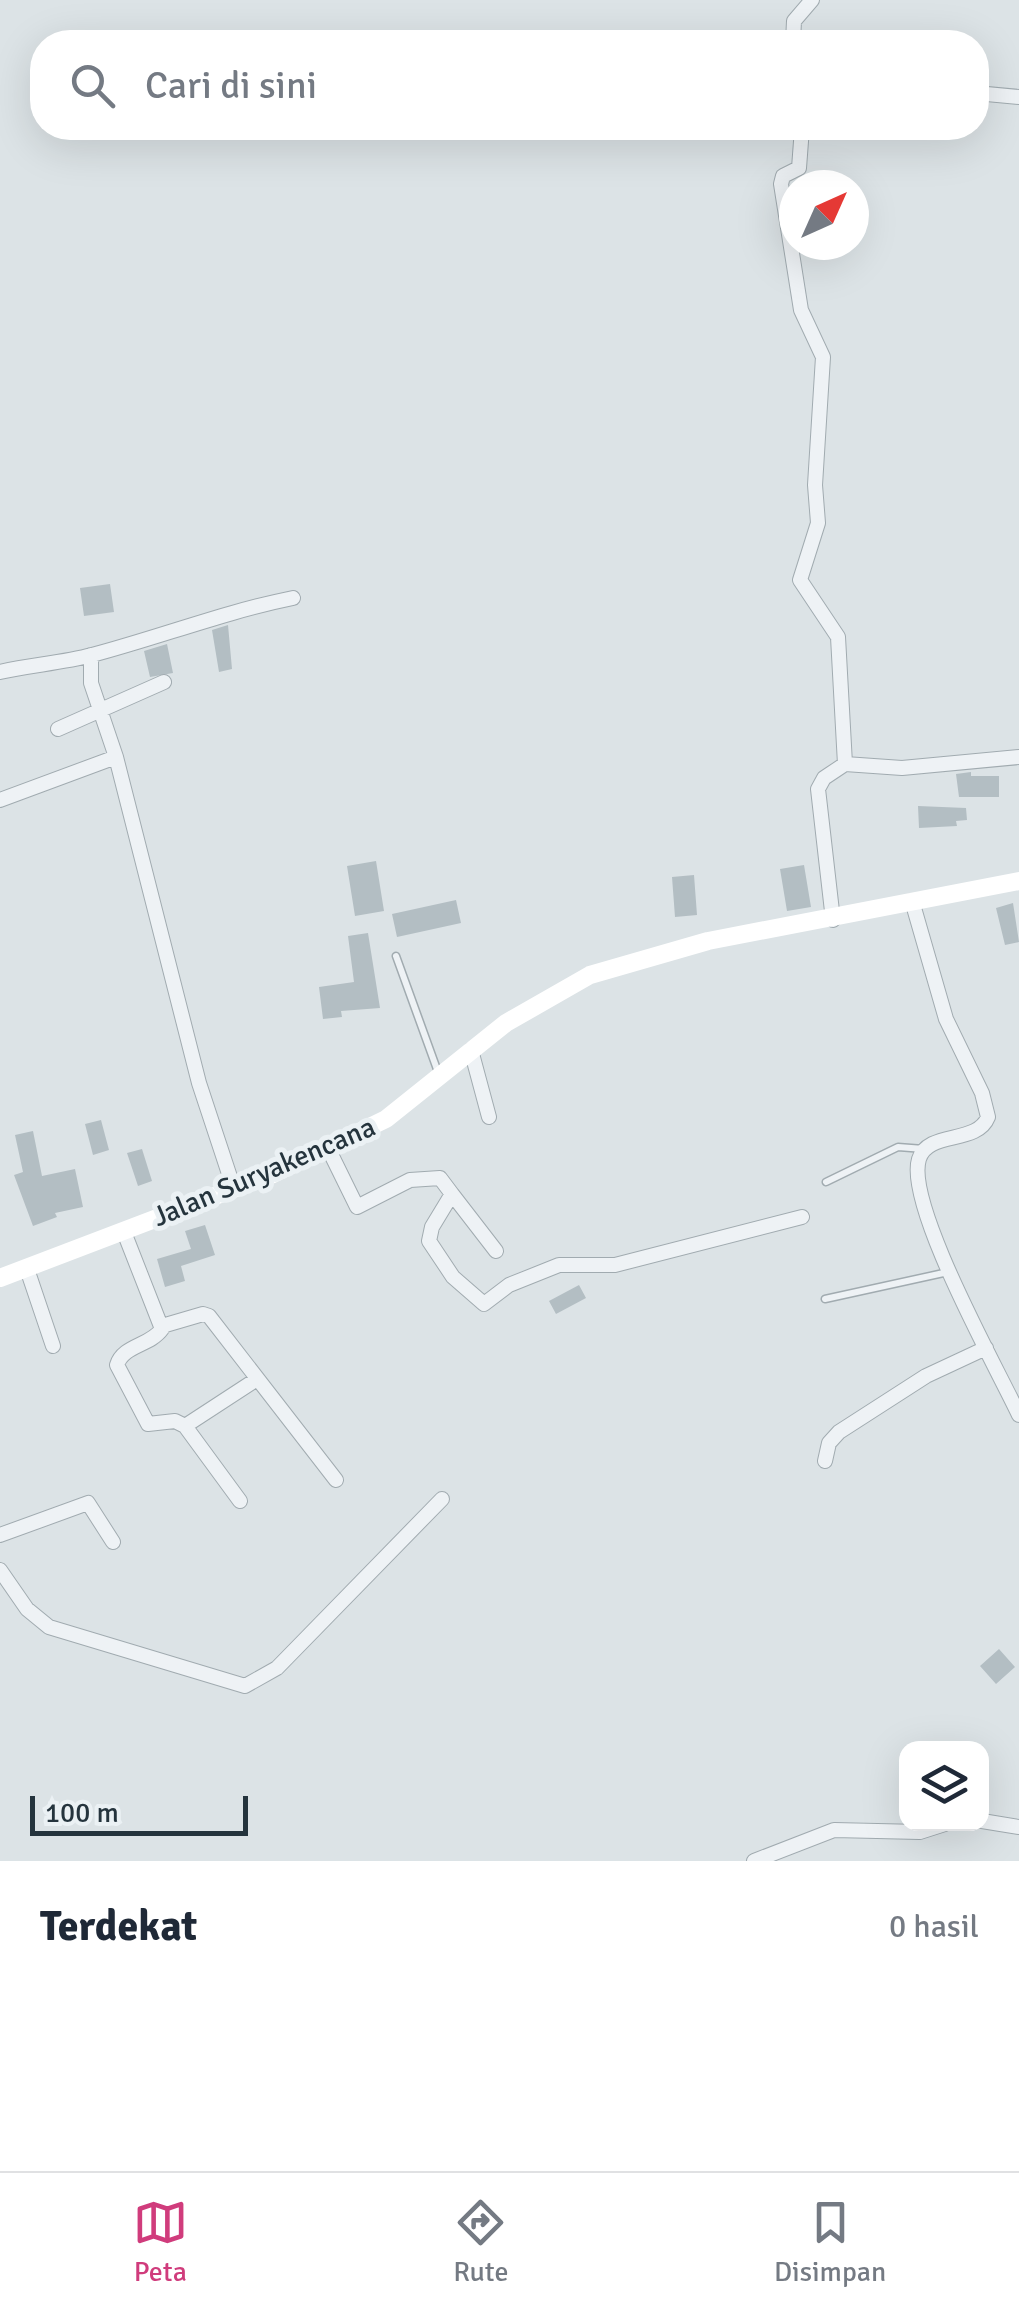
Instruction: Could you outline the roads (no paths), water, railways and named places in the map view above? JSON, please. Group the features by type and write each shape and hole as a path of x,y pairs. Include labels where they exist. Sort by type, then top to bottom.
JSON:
{"street":[{"path":"793,30 794,21 812,0"},
{"path":"989,94 1019,96"},
{"path":"802,140 802,162 799,168 783,176 781,184 801,310 824,356 824,368 815,485 818,524 800,580 838,637 845,764"},
{"path":"0,672 91,655 183,629 226,611 293,598"},
{"path":"91,655 91,683 116,757 198,1083 234,1189"},
{"path":"58,729 102,713 164,682"},
{"path":"0,800 116,757"},
{"path":"832,920 818,789 824,778 845,764 936,767 1019,757"},
{"name":"Jalan Suryakencana","path":"0,1278 234,1189 328,1148 399,1111 525,1010 606,968 708,941 1019,881"},
{"path":"912,902 946,1020 982,1093 988,1117 980,1128 925,1150 918,1167 923,1196 950,1272 986,1348 1015,1396 1019,1415"},
{"path":"471,1050 489,1116"},
{"path":"328,1148 357,1208 419,1177 440,1178 496,1251"},
{"path":"452,1194 432,1226 429,1241 453,1277 484,1304 509,1285 559,1266 615,1264 802,1217"},
{"path":"124,1232 162,1326"},
{"path":"27,1269 53,1346"},
{"path":"240,1501 185,1426 177,1421 150,1426 117,1365 122,1354 156,1338 162,1326 206,1314 336,1480"},
{"path":"825,1461 829,1442 839,1432 926,1376 986,1348"},
{"path":"185,1426 258,1379"},
{"path":"0,1570 27,1608 49,1627 245,1686 277,1668 442,1499"},
{"path":"0,1535 88,1502 113,1542"},
{"path":"989,1821 1019,1827"},
{"path":"754,1861 834,1830 923,1831"}],"lane":[{"path":"396,956 440,1078"},
{"path":"826,1182 898,1148 925,1150"},
{"path":"825,1299 950,1272"}]}
